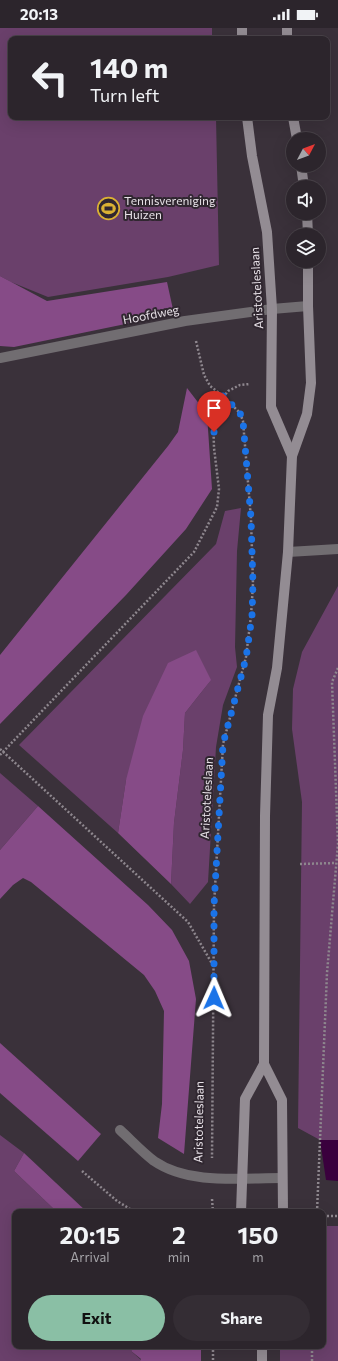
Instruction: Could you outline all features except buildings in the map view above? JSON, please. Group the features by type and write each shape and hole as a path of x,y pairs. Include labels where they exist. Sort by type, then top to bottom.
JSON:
{"street":[{"name":"Aristoteleslaan","path":"247,120 252,156 267,232 272,309 271,407 292,456"},
{"path":"293,120 295,132"},
{"name":"Aristoteleslaan","path":"283,1209 282,1100 264,1064 265,824 268,715 277,668 288,552 292,456 307,414 311,383 308,268"},
{"name":"Hoofdweg","path":"0,358 185,321 272,309 308,306"},
{"path":"288,552 338,549"},
{"name":"Aristoteleslaan","path":"241,1209 245,1098 264,1064"},
{"path":"120,1130 153,1160 184,1175 198,1178 282,1178"},
{"path":"262,1349 262,1361"}],"path":[{"name":"Aristoteleslaan","path":"196,335 204,375 210,386 223,396 240,413 243,421 251,518 253,584 252,616 246,658 223,744 214,906 212,1209"},
{"path":"0,755 194,552 217,506 219,489 214,448 213,416 223,396"},
{"path":"317,1209 327,973 338,844 332,682 338,668"},
{"path":"0,749 188,922 214,968"},
{"path":"300,864 336,863"},
{"path":"82,1171 117,1201 131,1209"},
{"path":"326,1216 338,1216"},
{"path":"213,1349 213,1361"},
{"path":"312,1349 312,1361"}],"shaded area":[{"name":"Tennisvereniging Huizen","path":"0,28 212,28 212,36 8,36 8,120 216,120 219,265 168,277 48,297 0,276"},
{"path":"0,276 47,301 167,282 174,314 14,347 0,346"},
{"path":"187,388 207,414 212,489 186,529 126,595 0,724 0,655 178,432"},
{"path":"241,508 237,551 235,647 237,667 223,705 216,747 208,882 190,904 171,884 174,823 183,750 185,713 211,680 126,780 118,833 19,745 216,544 225,511"},
{"path":"338,586 338,1140 320,1140 298,1128 302,802 292,729 293,689 302,652"},
{"path":"196,650 211,680 185,713 183,750 174,823 171,884 118,833 126,780 143,716 168,663"},
{"path":"0,773 38,806 0,850"},
{"path":"38,806 148,905 172,930 189,961 196,999 184,1154 158,1138 162,1104 164,1011 155,991 144,975 31,882 23,878 13,885 0,899 0,850"},
{"path":"0,1043 101,1134 78,1161 0,1093"},
{"path":"0,1135 24,1153 14,1171 54,1209 12,1209 12,1349 133,1349 131,1351 141,1360 0,1361"},
{"path":"320,1140 338,1140 338,1181 326,1180"},
{"path":"24,1153 84,1209 54,1209 14,1171"},
{"path":"326,1226 338,1226 338,1361 280,1361 280,1349 326,1349"},
{"path":"133,1349 201,1349 201,1361 140,1361 141,1359 131,1351"}],"place":[{"name":"Tennisvereniging Huizen","path":"109,208"}],"route":[{"path":"214,432 213,416 223,396 240,413 243,421 251,518 253,584 252,616 246,658 223,744 214,906 214,998"}]}
